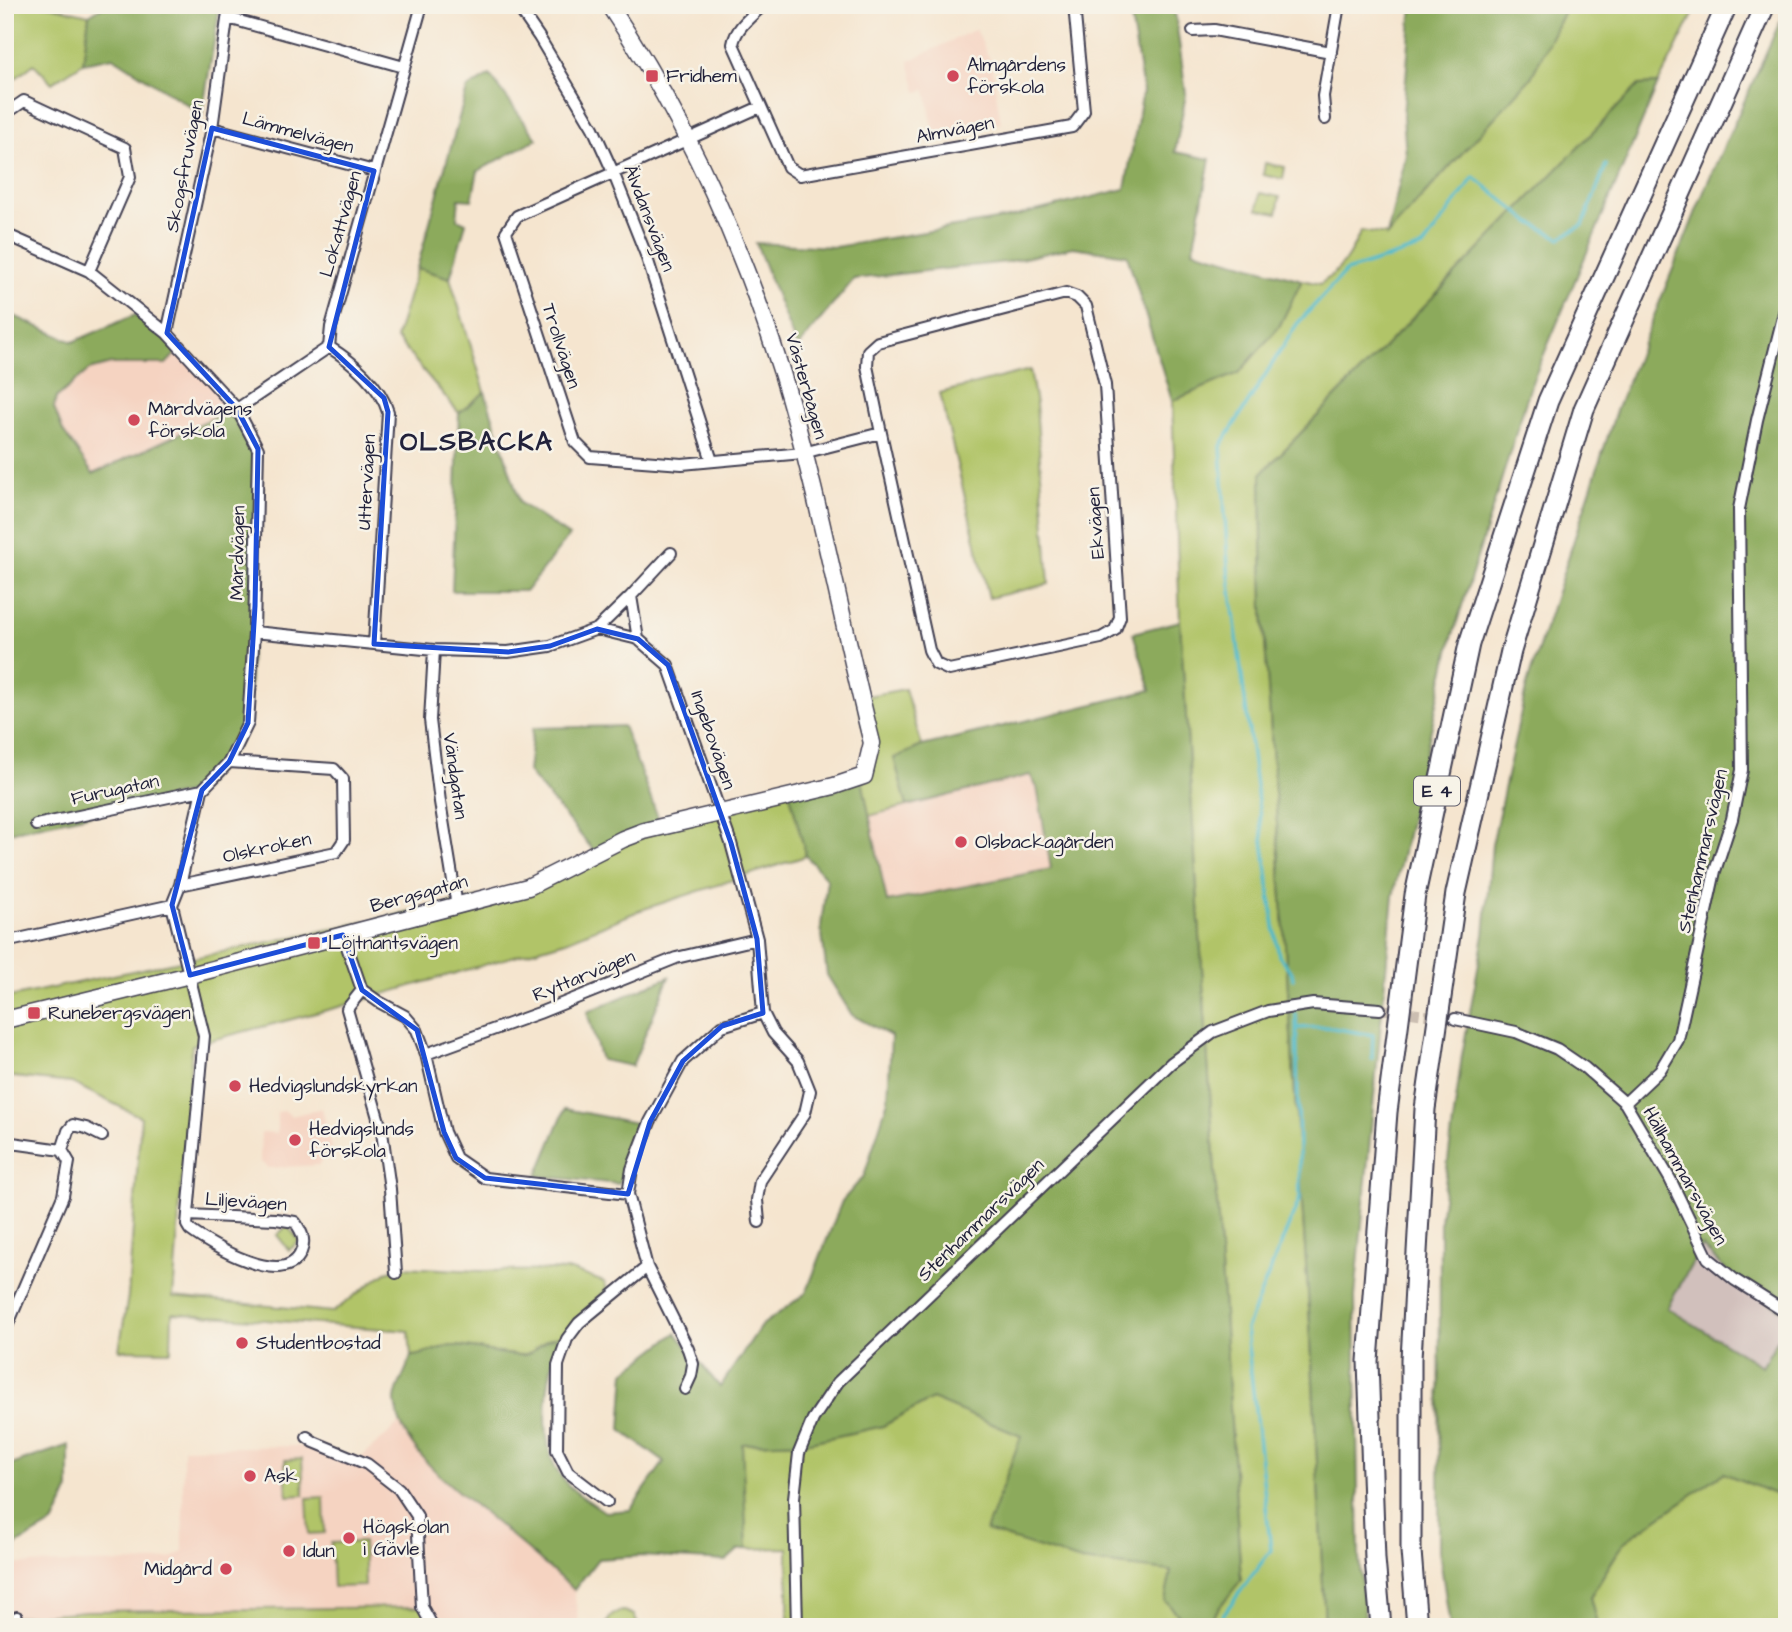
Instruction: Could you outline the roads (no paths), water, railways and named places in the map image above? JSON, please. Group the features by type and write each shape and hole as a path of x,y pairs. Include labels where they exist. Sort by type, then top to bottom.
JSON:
{"highway":[{"name":"E 4","path":"1381,1627 1375,1559 1368,1361 1387,1112 1415,895 1469,644 1548,401 1727,5"},
{"name":"E 4","path":"1417,1627 1412,1551 1411,1359 1425,1109 1456,893 1511,650 1584,409 1765,5"}],"street":[{"name":"Skogsfruvägen","path":"167,333 212,128 229,5"},
{"name":"Lokattvägen","path":"329,347 331,327 422,5"},
{"name":"Älvdansvägen","path":"517,5 593,128 613,172 646,255 712,461"},
{"name":"Västerbågen","path":"609,5 687,138 718,200 753,288 782,375 872,743 864,776 834,786"},
{"name":"Almvägen","path":"763,5 734,36 733,44 788,167 800,175 1072,127 1084,111 1074,5"},
{"path":"1325,119 1323,96 1339,5"},
{"path":"228,18 404,67"},
{"path":"1193,31 1214,30 1331,52"},
{"path":"5,114 24,101 125,148 130,177 89,271"},
{"path":"687,138 760,107"},
{"name":"Lämmelvägen","path":"212,128 374,171"},
{"name":"Trollvägen","path":"687,138 517,216 506,232 575,442 590,457 682,464 803,453"},
{"name":"Mårdvägen","path":"5,234 89,271 167,333 237,409 258,449 254,632 248,723 229,762 202,790"},
{"name":"Ekvägen","path":"1066,293 1077,297 1086,306 1105,385 1120,617 1115,629 1101,638 950,670 936,664 929,650 881,433 867,366 868,351 878,342 1066,293"},
{"name":"Stenhammarsvägen","path":"1625,1102 1660,1070 1678,1040 1715,871 1732,819 1742,770 1739,509 1756,420 1787,301"},
{"path":"237,409 329,347"},
{"name":"Uttervägen","path":"329,347 347,358 384,398 388,412 374,644"},
{"path":"803,453 881,433"},
{"path":"254,632 434,650 508,652 550,646 597,629 671,552"},
{"path":"631,596 638,639"},
{"name":"Ingebovägen","path":"597,629 638,639 668,665 731,843 757,939 763,1013 774,1033 797,1061 810,1091 806,1113 760,1181 757,1200 759,1222"},
{"name":"Vändgatan","path":"434,650 430,720 457,906"},
{"name":"Olskroken","path":"180,885 335,852 344,840 343,779 334,769 229,762"},
{"name":"Bergsgatan","path":"5,1020 528,887 644,831 834,786"},
{"path":"190,975 172,905 180,885 202,790"},
{"name":"Furugatan","path":"36,825 202,790"},
{"path":"5,942 172,905"},
{"path":"343,935 362,990 405,1016 417,1030 426,1054 444,1132 456,1158 485,1178 628,1194"},
{"name":"Ryttarvägen","path":"426,1054 539,1013 676,958 757,939"},
{"name":"Liljevägen","path":"188,1215 295,1222 302,1232 304,1245 299,1258 289,1265 271,1266 242,1260 224,1252 190,1230 187,1225 204,1036 190,975"},
{"path":"362,990 347,1009 382,1132 390,1189 396,1273"},
{"name":"Stenhammarsvägen","path":"797,1627 793,1498 799,1453 813,1419 838,1382 1171,1063 1213,1032 1268,1011 1313,1004 1380,1009"},
{"path":"685,1389 693,1364 647,1267 628,1194 632,1169 650,1122 683,1061 722,1026 763,1013"},
{"path":"1455,1019 1516,1032 1557,1049 1585,1068 1625,1102"},
{"name":"Hällhammarsvägen","path":"1625,1102 1670,1179 1708,1258 1735,1280 1787,1312"},
{"path":"5,1331 63,1196 69,1163 62,1150 68,1131 73,1125 102,1136"},
{"path":"5,1142 62,1150"},
{"path":"607,1502 568,1472 556,1450 558,1365 567,1339 579,1323 647,1267"},
{"path":"307,1437 367,1464 399,1489 408,1501 417,1516 422,1607 433,1627"}],"waterway":[{"path":"1293,979 1292,973 1279,956 1274,926 1228,568 1221,446 1297,324 1346,271 1423,247 1474,177 1530,222 1560,238 1583,225 1606,165"},
{"path":"1214,1627 1271,1550 1246,1329 1300,1198 1296,1014"},
{"path":"1297,1028 1327,1027 1373,1035 1372,1059"}],"tunnel":[{"path":"1380,1009 1441,1017"}],"place":[{"name":"Fridhem","path":"652,76"},
{"name":"Almgårdens förskola","path":"953,76"},
{"name":"Mårdvägens förskola","path":"134,420"},
{"name":"Olsbackagården","path":"961,842"},
{"name":"Löjtnantsvägen","path":"314,943"},
{"name":"Runebergsvägen","path":"34,1013"},
{"name":"Hedvigslundskyrkan","path":"235,1086"},
{"name":"Hedvigslunds förskola","path":"295,1140"},
{"name":"Studentbostad","path":"242,1343"},
{"name":"Ask","path":"250,1476"},
{"name":"Högskolan i Gävle","path":"349,1538"},
{"name":"Idun","path":"289,1551"},
{"name":"Midgård","path":"226,1569"}],"district":[{"name":"OLSBACKA","path":"477,442"}]}
